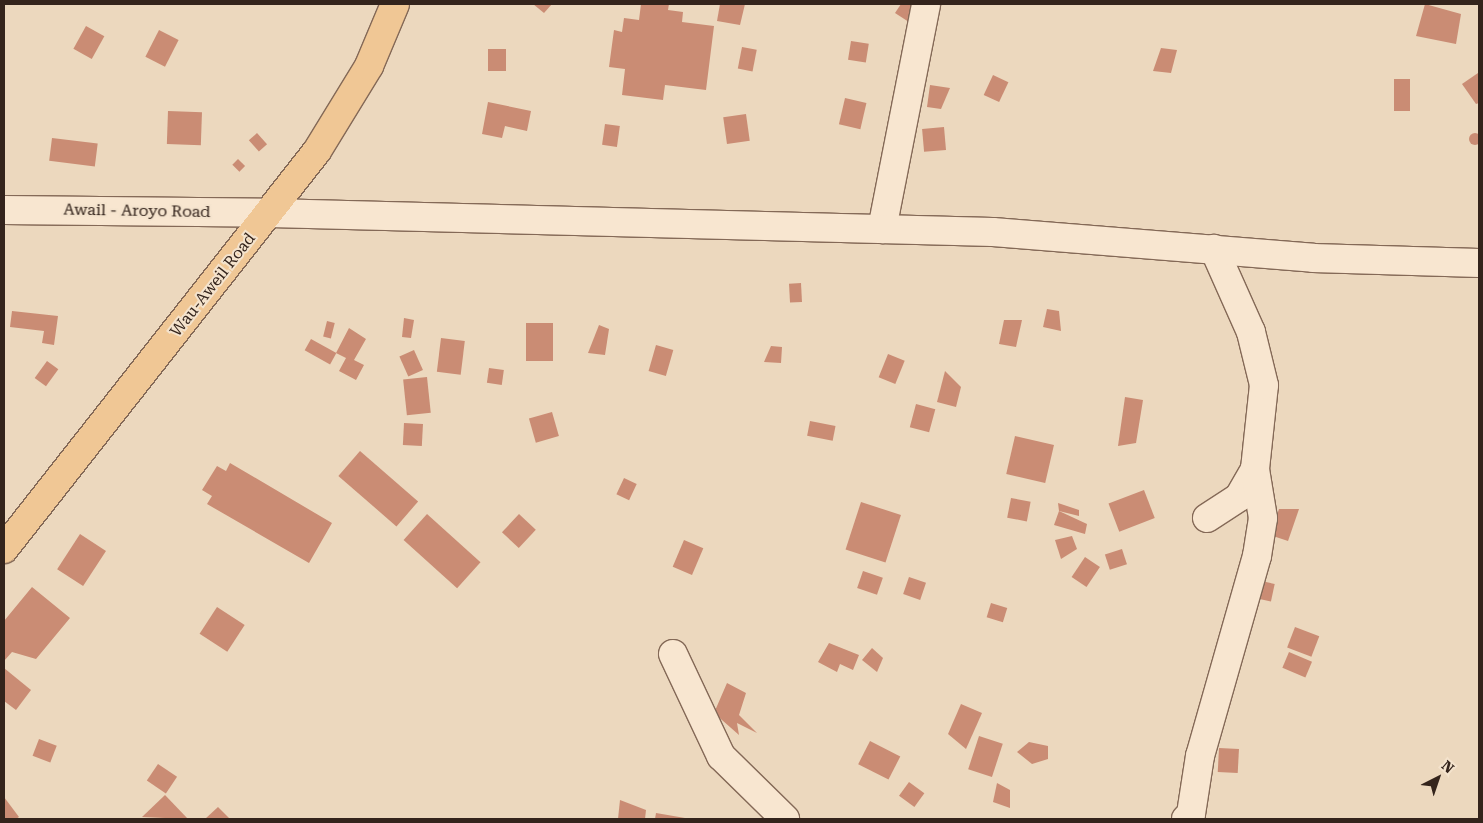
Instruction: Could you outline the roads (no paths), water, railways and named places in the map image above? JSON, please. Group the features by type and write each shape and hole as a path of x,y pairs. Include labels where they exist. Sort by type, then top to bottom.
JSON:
{"main road":[{"name":"Wau-Aweil Road","path":"4,549 317,151 369,66 395,4"}],"street":[{"path":"882,228 926,4"},
{"name":"Awail - Aroyo Road","path":"4,210 270,213 993,232 1313,258 1479,264"},
{"path":"1186,819 1191,814 1200,756 1257,556 1262,518 1255,469 1264,385 1251,332 1214,249"},
{"path":"1207,518 1238,497 1255,469"},
{"path":"673,654 721,756 785,819"}]}
